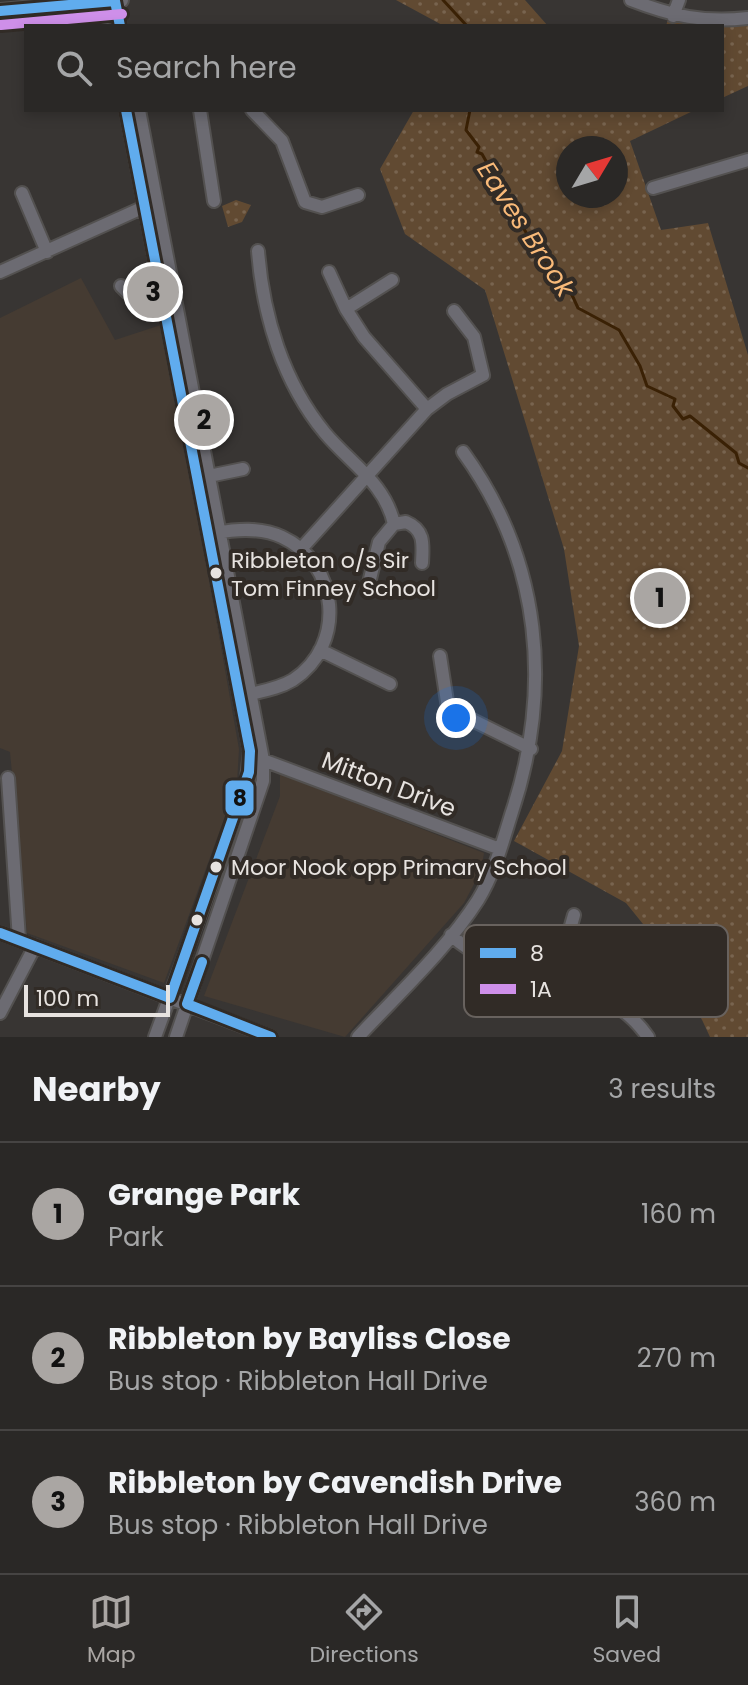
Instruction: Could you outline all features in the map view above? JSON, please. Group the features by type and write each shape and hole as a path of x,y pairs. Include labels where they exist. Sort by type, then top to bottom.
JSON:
{"main road":[{"path":"0,11 118,1"}],"street":[{"path":"631,0 673,16 705,21 748,18"},
{"path":"673,16 679,0"},
{"path":"118,1 120,24"},
{"path":"97,3 102,24"},
{"path":"127,112 151,203 214,533 236,612 245,695 256,761 263,781 176,1037"},
{"path":"139,112 164,301 173,319 209,476 222,614 245,695"},
{"path":"200,112 214,201"},
{"path":"254,112 282,141 305,202 322,207 358,195"},
{"path":"653,188 748,160"},
{"path":"22,193 47,252"},
{"path":"0,272 151,203"},
{"path":"258,251 273,336 289,375 323,430 390,503 394,524"},
{"path":"329,272 346,309 364,337 427,409"},
{"path":"346,309 392,280"},
{"path":"121,286 141,306 164,301"},
{"path":"301,549 427,409 447,394 483,375 474,337 454,311"},
{"path":"358,1037 451,935 479,897 500,849 531,749 537,668 529,593 498,508 463,452"},
{"path":"209,476 243,469"},
{"path":"369,583 379,542 394,524 406,522 419,530 422,563"},
{"path":"214,533 263,531 301,549 320,571 329,599 328,631 320,650 293,680 245,695"},
{"path":"222,614 236,612"},
{"path":"320,650 390,684"},
{"path":"440,656 448,708 531,749"},
{"path":"155,1037 256,761"},
{"name":"Mitton Drive","path":"256,761 500,849"},
{"path":"8,778 5,800 19,939"},
{"path":"571,925 574,915"},
{"path":"0,933 271,1037"},
{"path":"451,935 464,947"},
{"path":"0,1013 35,946"},
{"path":"629,1017 648,1037"}],"shaded area":[{"path":"396,0 525,0 546,24 440,24"},
{"path":"668,19 698,24 667,24"},
{"path":"748,21 748,86 724,97 724,24 715,24"},
{"path":"413,112 691,112 630,141 661,230 708,223 748,355 748,1037 710,1037 701,1017 728,1017 728,925 644,925 626,903 514,841 562,751 579,646 564,549 485,290 405,234 380,169"},
{"path":"236,200 251,205 242,222 228,227 222,206"},
{"path":"81,278 115,340 164,324 239,749 237,784 164,983 27,933 10,752 0,748 0,318"},
{"path":"280,774 484,853 481,871 464,903 345,1037 204,996 280,796"}],"waterway":[{"name":"Eaves Brook","path":"443,0 465,24"},
{"name":"Eaves Brook","path":"470,112 466,130 479,147 477,152 482,154 537,252 572,295 578,308 619,330 640,366 647,386 675,399 673,406 683,419 690,416 736,453 739,463 748,468"}],"transit line":[{"name":"8","path":"0,11 115,1 120,24"},
{"name":"1A","path":"1,25 122,14"},
{"name":"8","path":"0,933 170,998 249,772 250,751 126,112"},
{"name":"8","path":"202,962 187,1004 271,1037"}],"place":[{"name":"Ribbleton by Cavendish Drive","path":"153,292"},
{"name":"Ribbleton by Bayliss Close","path":"204,420"},
{"name":"Ribbleton o/s Sir Tom Finney School","path":"216,573"},
{"name":"Grange Park","path":"660,598"},
{"name":"Moor Nook opp Primary School","path":"216,867"}]}
